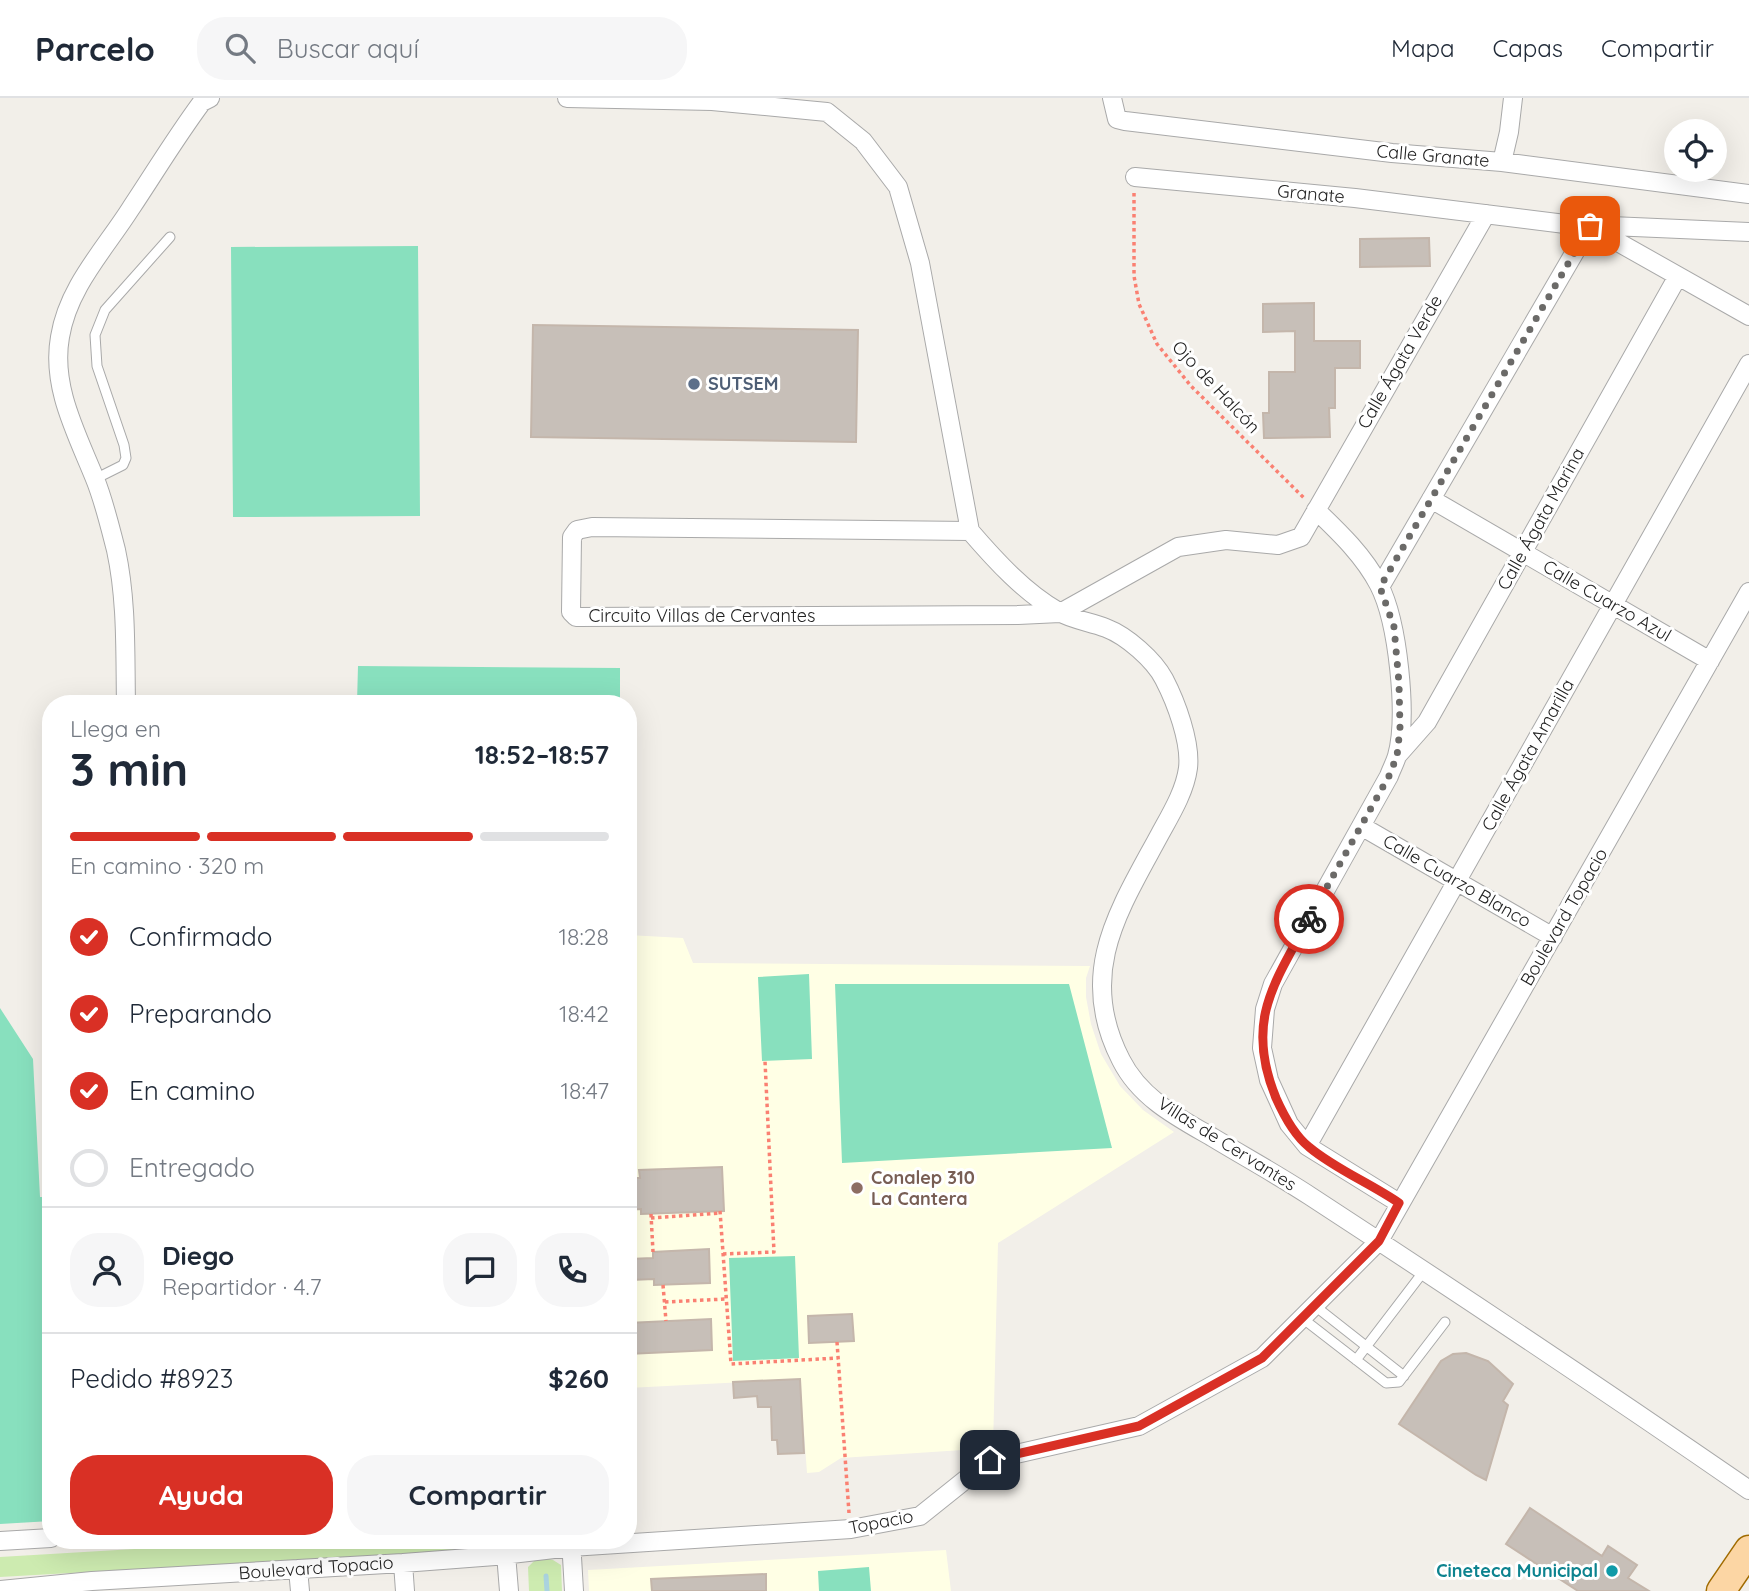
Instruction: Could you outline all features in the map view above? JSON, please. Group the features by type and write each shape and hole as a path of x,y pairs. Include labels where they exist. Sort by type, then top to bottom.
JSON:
{"main road":[{"path":"1721,1591 1749,1550"}],"street":[{"path":"125,695 125,609 116,551 96,480 68,415 60,372 59,338 70,297 132,208 169,147 202,102 209,98"},
{"path":"567,98 712,101 827,112 863,141 898,187 920,262 970,531"},
{"name":"Calle Granate","path":"1112,98 1117,119 1392,153 1502,162 1749,194"},
{"path":"1502,162 1513,98"},
{"name":"Granate","path":"1135,177 1355,198 1486,214"},
{"path":"1486,214 1590,226 1749,232"},
{"name":"Calle Ágata Verde","path":"1060,613 1178,547 1226,540 1278,545 1301,537 1486,214"},
{"path":"1590,226 1749,316"},
{"path":"1380,587 1590,226"},
{"name":"Calle Ágata Marina","path":"1397,756 1427,722 1678,276"},
{"name":"Calle Ágata Amarilla","path":"1307,1146 1749,364"},
{"name":"Calle Cuarzo Azul","path":"1431,499 1710,661"},
{"path":"1317,510 1362,559 1380,587 1394,627 1400,728 1397,756 1273,985 1265,1009 1262,1048 1269,1080 1289,1124 1307,1146 1399,1203"},
{"name":"Circuito Villas de Cervantes","path":"970,531 697,527 592,527 577,530 572,537 571,612 576,617 1060,613"},
{"name":"Villas de Cervantes","path":"970,531 998,564 1060,613 1110,629 1149,660 1164,678 1185,730 1188,768 1178,798 1118,913 1108,938 1103,963 1102,1002 1111,1038 1131,1077 1161,1108 1306,1193 1596,1384 1749,1490"},
{"name":"Boulevard Topacio","path":"1379,1241 1749,592"},
{"name":"Calle Cuarzo Blanco","path":"1361,826 1553,936"},
{"name":"Topacio","path":"637,1540 851,1529 920,1516 990,1460 1139,1426 1262,1358 1379,1241"},
{"path":"0,1541 42,1539"},
{"name":"Boulevard Topacio","path":"0,1590 197,1583 299,1569 403,1563 494,1549"},
{"path":"507,1549 509,1591"},
{"path":"571,1549 574,1591"},
{"path":"403,1563 405,1591"},
{"path":"299,1569 300,1591"}],"lane":[{"path":"96,480 123,465 126,458 97,366 95,335 105,310 170,237"},
{"path":"1356,1360 1424,1271"},
{"path":"1309,1312 1367,1346 1404,1376"},
{"path":"1309,1312 1356,1360 1386,1383 1399,1382 1444,1322"}],"path":[{"name":"Ojo de Halcón","path":"1135,177 1132,251 1134,276 1139,304 1157,344 1191,386 1317,510"},
{"path":"723,1254 774,1252 765,1061"},
{"path":"653,1252 651,1216 721,1212 731,1364 838,1358"},
{"path":"663,1285 666,1321"},
{"path":"664,1302 726,1298"},
{"path":"837,1342 851,1529"}],"shaded area":[{"name":"Conalep 310 La Cantera","path":"637,935 683,938 693,963 1090,966 1086,978 1086,997 1101,1054 1120,1086 1143,1110 1174,1132 998,1243 993,1448 841,1458 819,1472 807,1473 800,1379 637,1388"},
{"path":"946,1550 951,1591 589,1591 588,1570"}],"green space":[{"path":"418,246 420,516 233,517 231,247"},
{"path":"358,666 620,668 620,695 357,695"},
{"path":"809,974 812,1059 762,1061 758,977"},
{"path":"835,984 1069,984 1112,1148 842,1163"},
{"path":"0,1008 33,1059 42,1197 42,1522 0,1524"},
{"path":"795,1256 799,1358 733,1361 729,1258"},
{"path":"135,1549 492,1549 0,1577 0,1557"},
{"path":"544,1558 561,1565 562,1591 529,1591 528,1567 534,1561"},
{"path":"869,1567 871,1591 819,1591 818,1571"}],"building":[{"path":"1429,238 1430,266 1360,267 1360,239"},
{"path":"1314,303 1314,341 1360,341 1360,368 1335,368 1335,408 1329,408 1330,437 1264,438 1263,413 1269,413 1269,372 1295,372 1295,331 1263,332 1263,304"},
{"name":"SUTSEM","path":"533,325 858,330 856,442 531,437"},
{"path":"722,1167 724,1211 641,1214 641,1209 637,1209 639,1170"},
{"path":"709,1249 710,1283 654,1285 654,1279 637,1280 637,1259 653,1258 653,1252"},
{"path":"852,1314 854,1341 809,1343 808,1316"},
{"path":"711,1319 712,1350 637,1354 637,1323"},
{"path":"1466,1353 1488,1361 1513,1384 1503,1401 1508,1405 1486,1480 1399,1424 1441,1361 1453,1354"},
{"path":"800,1379 804,1453 778,1454 777,1440 772,1440 771,1407 758,1407 757,1396 734,1398 733,1382"},
{"path":"1530,1508 1602,1556 1608,1546 1637,1565 1628,1578 1649,1591 1578,1591 1506,1544"},
{"path":"766,1574 766,1591 652,1591 651,1579"}],"waterway":[{"path":"546,1576 547,1591"}],"way so far":[{"path":"1309,919 1389,776 1397,756 1400,728 1398,660 1394,627 1380,587 1590,226"}],"place":[{"name":"SUTSEM","path":"694,384"},
{"name":"Conalep 310 La Cantera","path":"857,1188"},
{"name":"Cineteca Municipal","path":"1612,1571"}],"route":[{"path":"990,1460 1139,1426 1262,1358 1379,1241 1399,1203 1316,1152 1298,1136 1279,1105 1269,1080 1262,1048 1265,1009 1273,985 1309,919"}]}
